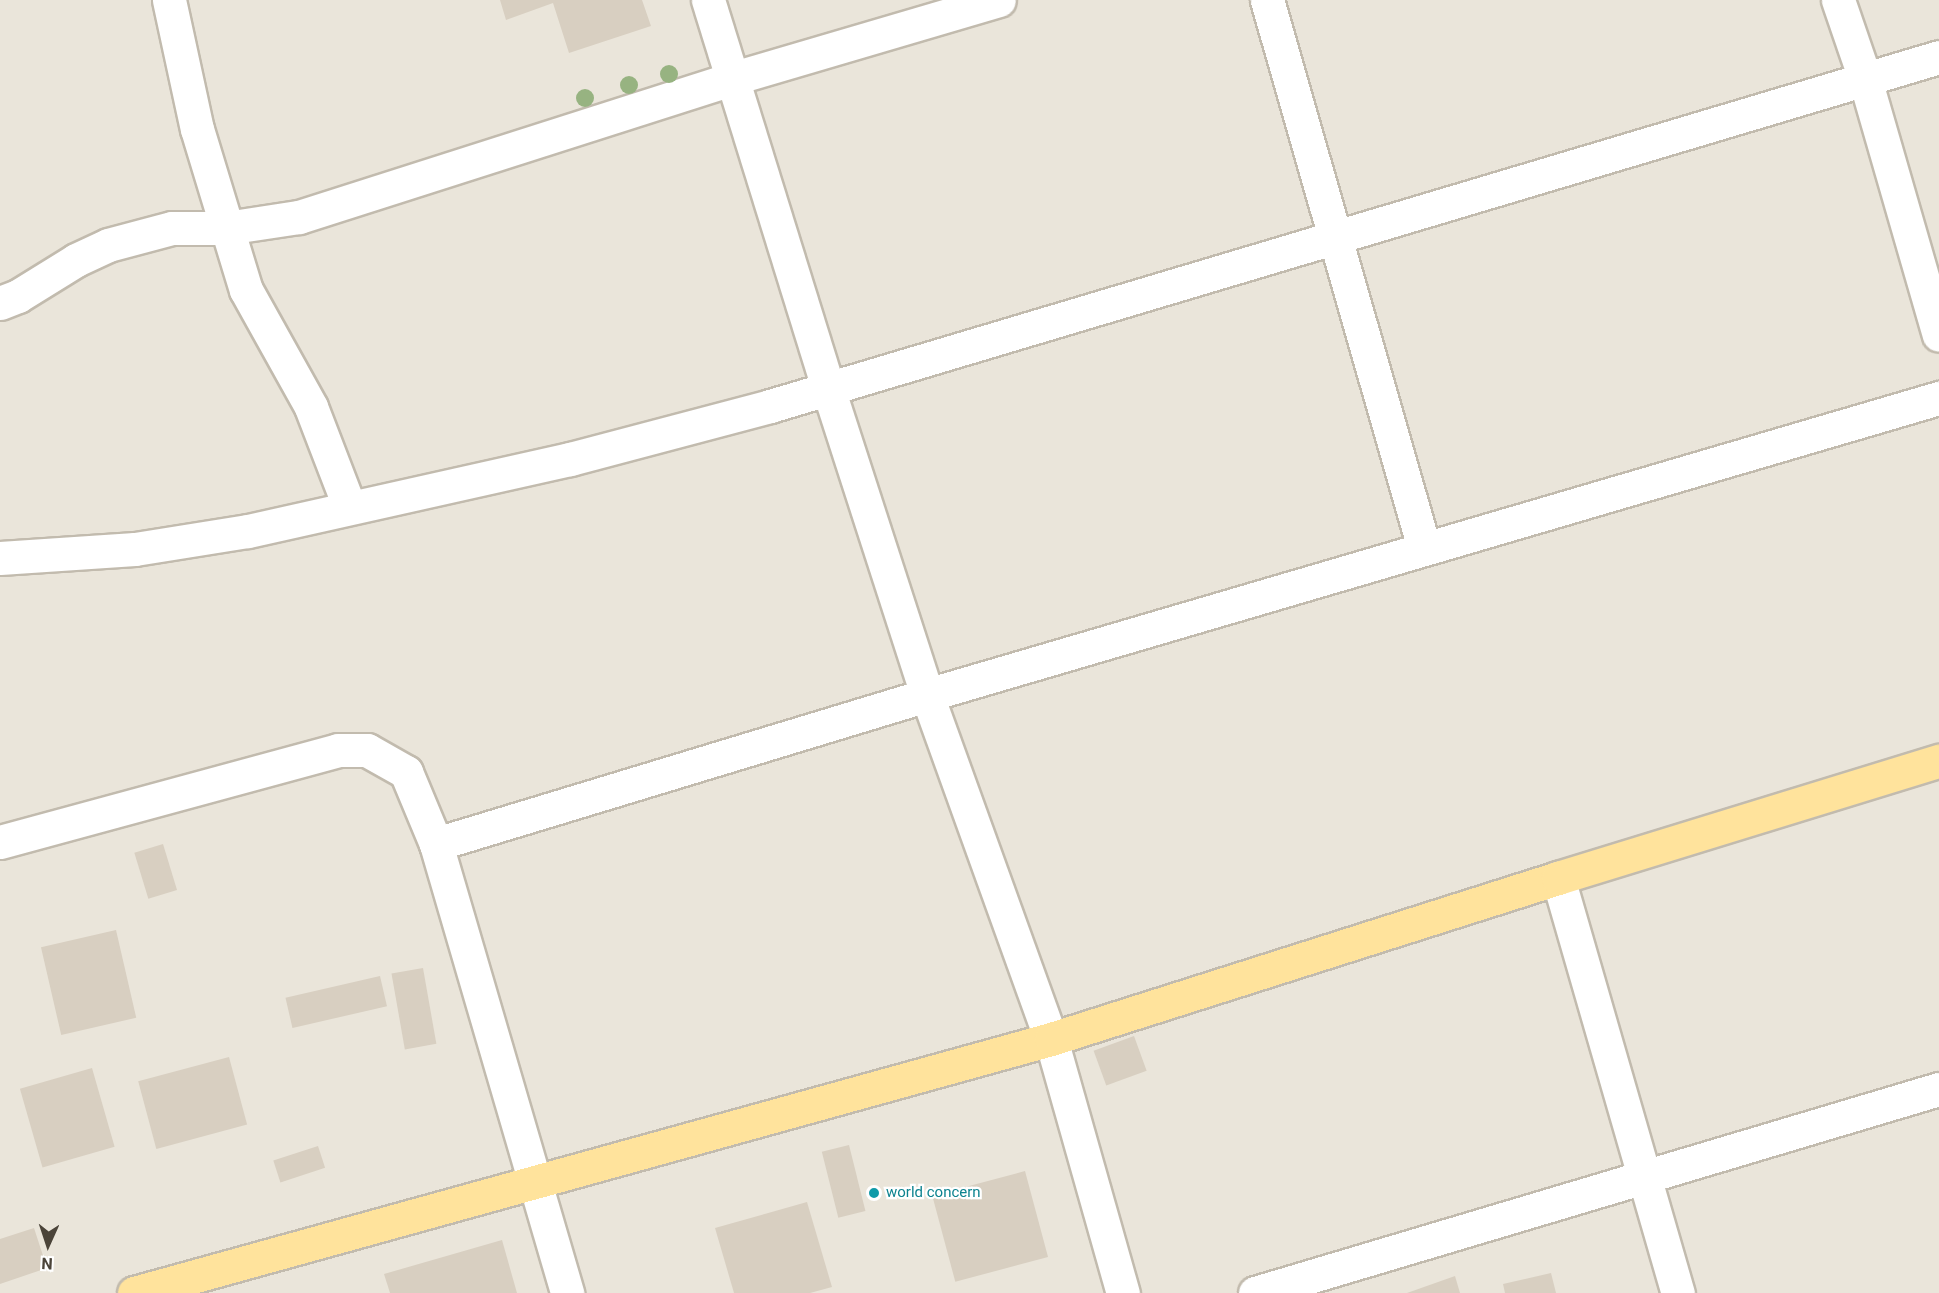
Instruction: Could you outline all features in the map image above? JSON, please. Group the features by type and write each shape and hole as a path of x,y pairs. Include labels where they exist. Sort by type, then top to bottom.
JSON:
{"main road":[{"path":"134,1293 533,1180 1051,1039 1558,878 1939,761"}],"street":[{"path":"169,0 197,129 246,290 311,407 349,506"},
{"path":"708,0 828,388 927,695 1051,1039 1123,1293"},
{"path":"0,303 18,296 76,260 108,245 172,228 226,228 299,217 734,78 999,0"},
{"path":"1267,0 1424,548"},
{"path":"1838,0 1864,79 1939,335"},
{"path":"0,558 135,549 248,531 349,506 570,459 770,406 1939,57"},
{"path":"436,844 927,695 1939,398"},
{"path":"0,843 338,750 367,750 406,772 436,844 567,1293"},
{"path":"1558,878 1678,1293"},
{"path":"1255,1293 1939,1089"}],"shaded area":[{"path":"0,0 1939,0 1939,1293 0,1293"}],"building":[{"path":"500,0 642,0 651,26 569,53 553,3 506,20"},
{"path":"163,844 177,890 148,899 134,853"},
{"path":"116,930 136,1018 61,1035 41,947"},
{"path":"423,968 436,1044 405,1049 391,974"},
{"path":"380,976 387,1006 292,1028 285,998"},
{"path":"1134,1036 1147,1071 1106,1085 1094,1051"},
{"path":"229,1057 247,1125 156,1149 138,1081"},
{"path":"92,1068 115,1147 43,1167 20,1089"},
{"path":"849,1145 865,1211 838,1218 822,1152"},
{"path":"318,1146 325,1168 280,1182 273,1161"},
{"path":"1025,1171 1048,1257 955,1282 932,1196"},
{"path":"807,1202 832,1287 810,1293 734,1293 715,1228"},
{"path":"34,1228 47,1268 0,1284 0,1239"},
{"path":"502,1240 517,1293 390,1293 384,1274"},
{"path":"1551,1273 1556,1293 1505,1293 1503,1284"},
{"path":"1455,1276 1460,1293 1407,1293"}],"place":[{"name":"world concern","path":"874,1193"}]}
